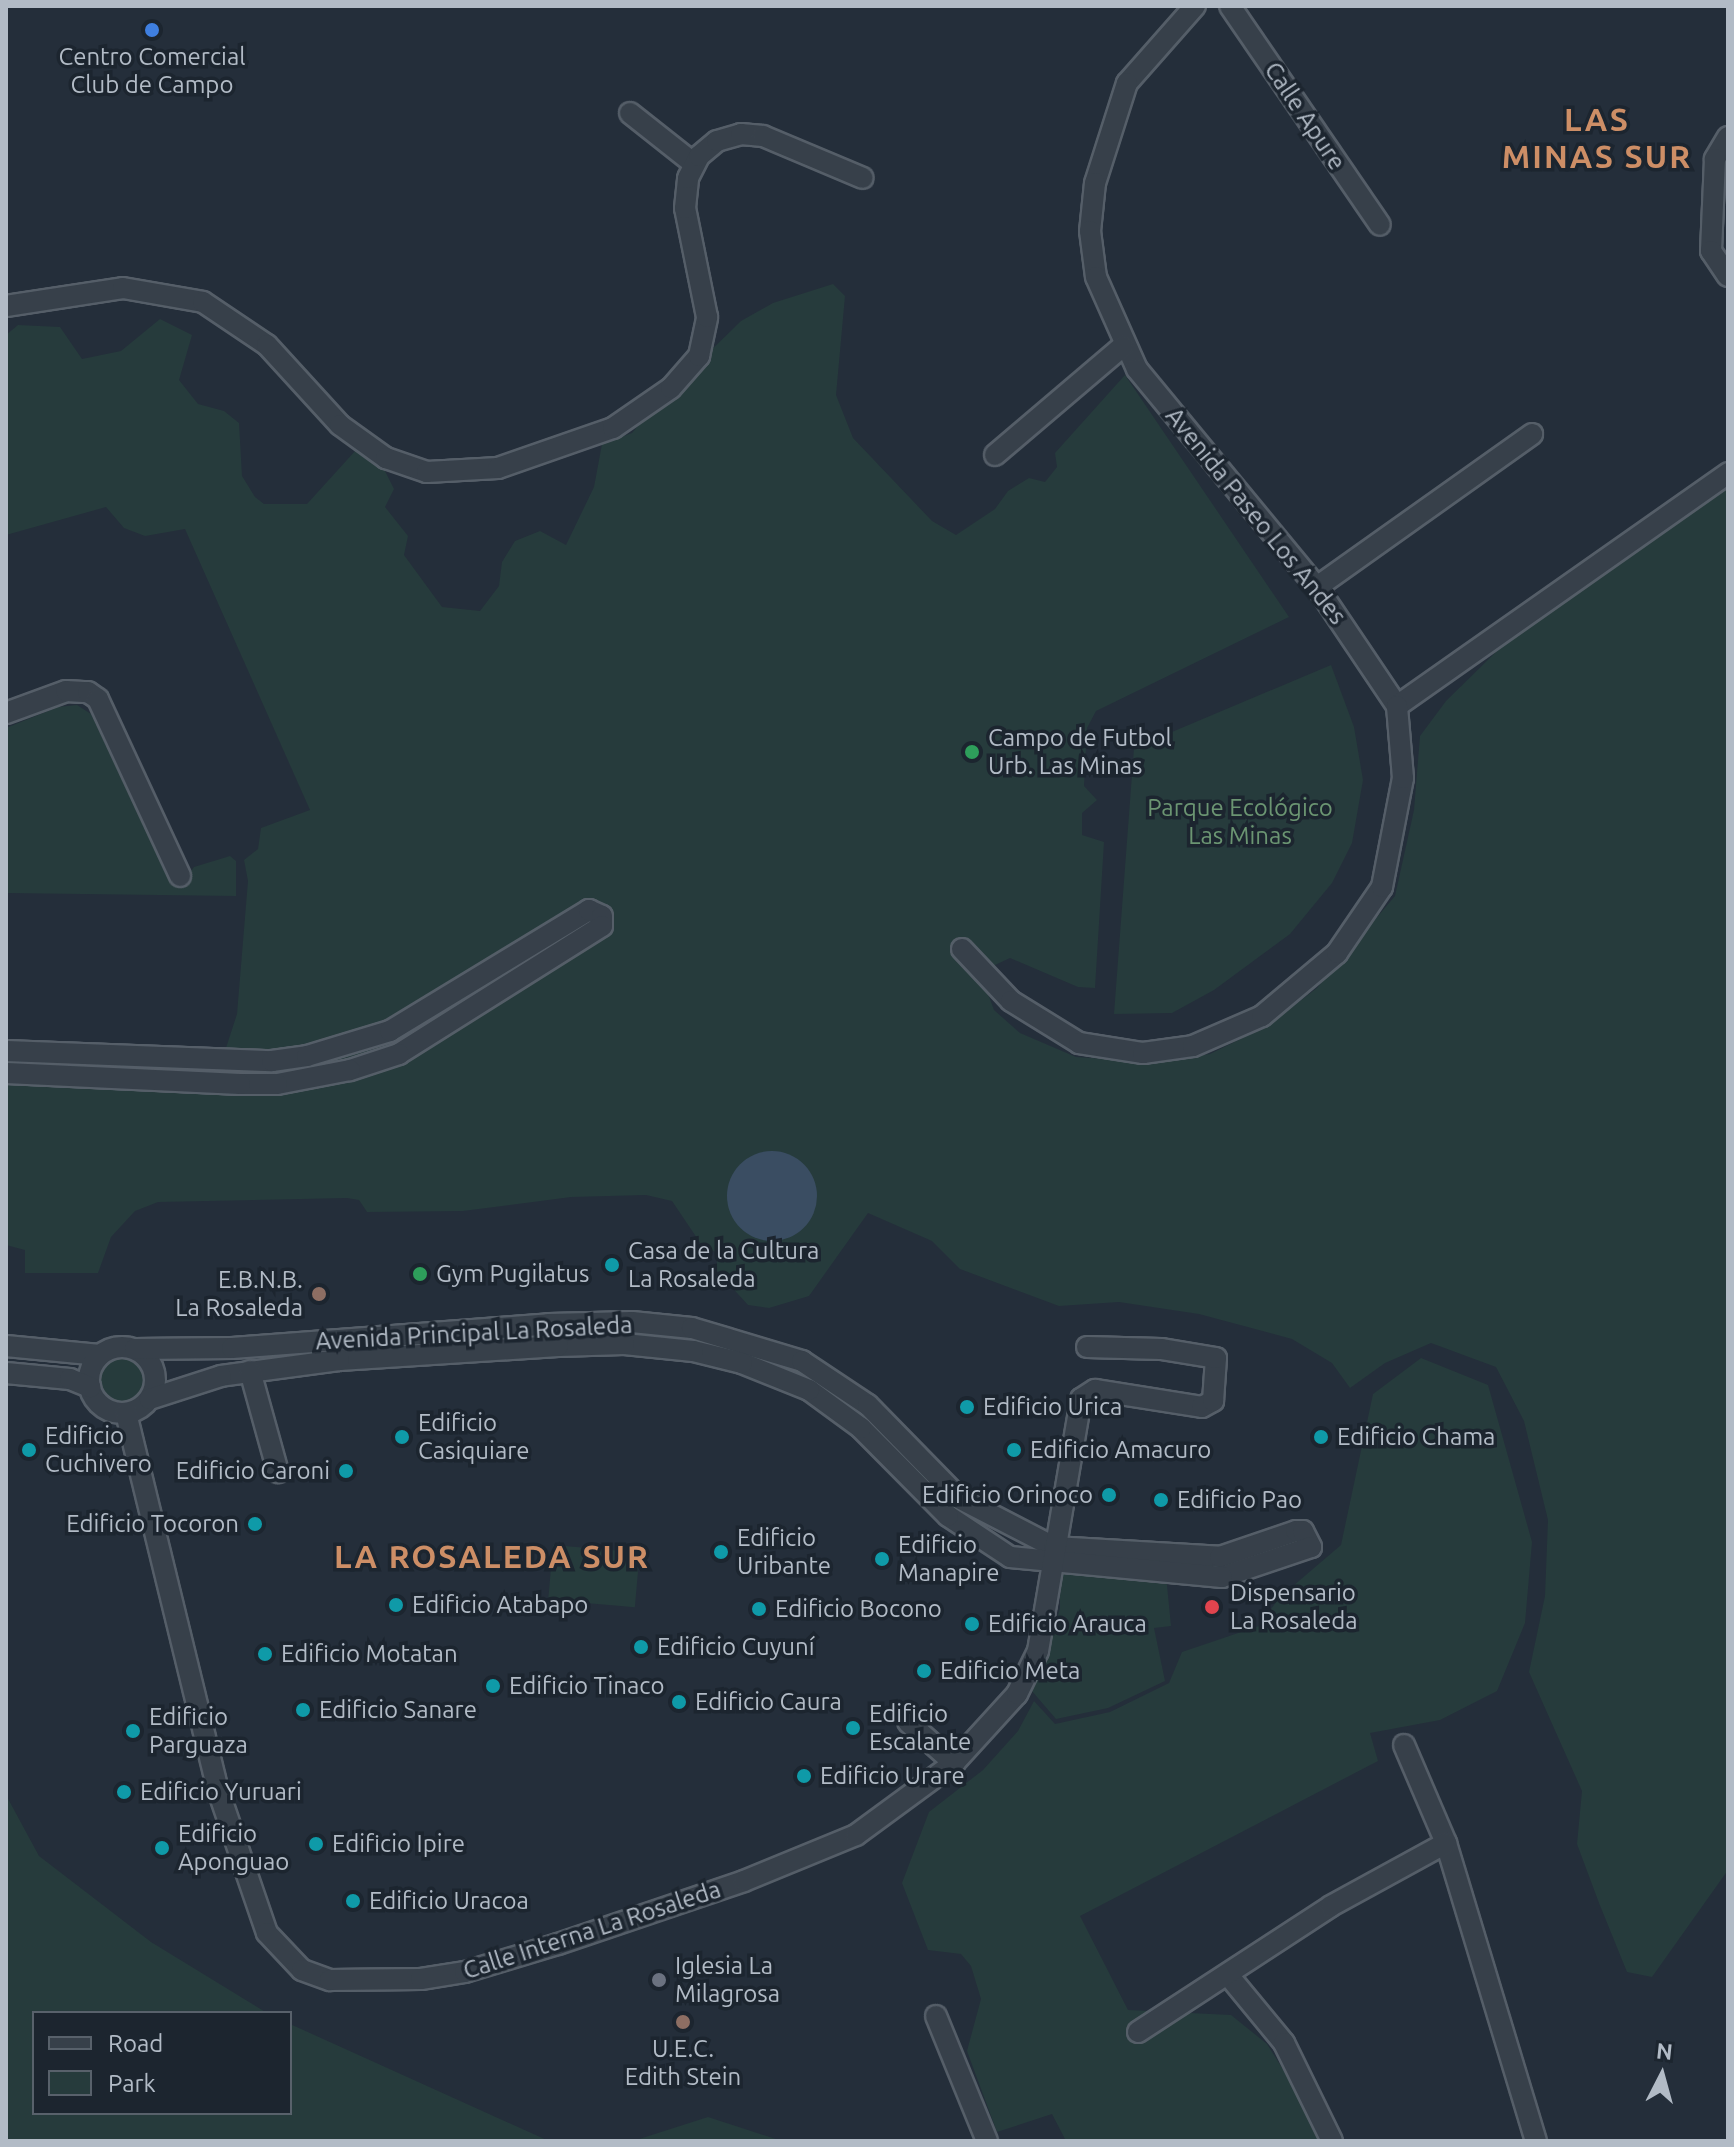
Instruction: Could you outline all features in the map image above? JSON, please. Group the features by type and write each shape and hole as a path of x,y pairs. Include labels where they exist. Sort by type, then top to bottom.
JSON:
{"street":[{"name":"Avenida Paseo Los Andes","path":"1195,6 1127,83 1095,183 1090,231 1096,277 1123,346 1317,587 1397,706"},
{"name":"Calle Apure","path":"1230,6 1380,225"},
{"path":"630,113 693,163"},
{"path":"6,306 123,288 203,302 267,345 340,425 386,458 427,472 498,468 613,428 671,388 699,356 707,317 685,208 693,163 717,141 741,134 763,136 863,178"},
{"path":"1728,137 1715,159 1711,251 1728,276"},
{"path":"995,455 1123,346"},
{"path":"1317,587 1532,434"},
{"path":"962,949 1011,1001 1079,1043 1143,1053 1180,1048 1229,1033 1262,1016 1337,953 1382,887 1403,778 1397,706 1728,473"},
{"path":"6,713 66,691 88,692 98,699 180,876"},
{"path":"6,1051 272,1061 346,1047 390,1031 589,910 602,916 602,926 399,1054 277,1084 6,1073"},
{"path":"165,1080 166,1057"},
{"name":"Avenida Principal La Rosaleda","path":"135,1349 232,1348 549,1324 632,1322 692,1328 802,1361 868,1405 959,1498 1052,1556 1222,1577 1311,1547 1303,1531 1296,1531 1220,1557 1052,1556 1010,1557 948,1516 861,1428 809,1390 742,1363 693,1351 624,1344 558,1346 250,1371 150,1399"},
{"path":"6,1346 100,1355 119,1347 135,1349 154,1371 150,1399 126,1413 100,1405 90,1387 90,1369 100,1355"},
{"name":"Calle Interna La Rosaleda","path":"126,1413 174,1621 232,1835 267,1933 302,1970 330,1980 421,1979 465,1972 558,1944 744,1881 856,1835 954,1763 1026,1678 1043,1635 1052,1556 1077,1414 1087,1392 1202,1407 1213,1401 1216,1358 1161,1349 1087,1347"},
{"path":"250,1371 278,1472"},
{"path":"6,1373 70,1379 90,1387"},
{"path":"908,1722 954,1763"},
{"path":"1404,1745 1446,1843 1536,2141"},
{"path":"1138,2032 1331,1906 1446,1843"},
{"path":"1228,1975 1284,2043 1332,2141"},
{"path":"936,2016 987,2141"}],"green space":[{"path":"833,284 845,296 836,395 853,438 932,521 956,535 995,509 1008,491 1029,478 1045,482 1057,467 1055,453 1125,375 1289,617 1096,711 1087,728 1084,786 1097,800 1082,813 1082,835 1104,842 1095,988 1078,987 1010,958 980,972 994,1010 1020,1033 1076,1057 1154,1062 1210,1054 1267,1026 1317,988 1395,896 1414,810 1420,736 1446,701 1500,648 1728,488 1728,1870 1652,1977 1627,1972 1599,1903 1577,1844 1582,1791 1529,1672 1545,1596 1548,1520 1524,1421 1496,1367 1431,1343 1385,1363 1350,1388 1332,1363 1292,1339 1199,1314 1119,1302 1059,1306 960,1269 932,1241 868,1213 809,1296 769,1308 748,1305 717,1271 717,1253 701,1244 672,1201 646,1195 571,1197 463,1211 367,1212 359,1200 347,1198 158,1202 135,1211 111,1237 98,1273 25,1273 25,1250 6,1245 6,1047 225,1051 237,1014 248,881 244,860 258,849 261,828 310,810 185,529 145,536 124,528 106,507 6,535 6,335 18,325 60,327 82,359 121,351 160,319 192,335 179,380 198,404 224,411 239,423 242,476 255,497 264,504 307,504 356,450 376,453 394,489 385,507 408,536 404,555 442,607 480,611 499,586 502,562 515,541 540,531 566,545 594,487 602,444 632,433 654,407 687,387 699,362 741,321 773,303"},
{"name":"Parque Ecológico Las Minas","path":"1331,665 1354,727 1363,780 1352,843 1332,883 1290,934 1214,990 1172,1013 1114,1014 1134,748"},
{"path":"77,705 91,714 166,871 186,878 194,867 230,856 236,861 236,896 6,893 6,728 58,707"},
{"path":"122,1354 139,1361 146,1378 139,1395 122,1402 105,1395 98,1378 105,1361"},
{"path":"1421,1358 1488,1385 1532,1542 1525,1623 1497,1691 1440,1720 1370,1733 1378,1761 1080,1916 1128,2010 1231,2015 1267,2044 1312,2115 1320,2141 1066,2141 1052,2114 997,2132 967,2051 981,1999 971,1966 961,1954 928,1950 902,1883 929,1812 983,1770 1018,1731 1034,1701 1055,1724 1110,1712 1169,1683 1182,1652 1259,1626 1279,1598 1341,1545 1373,1394"},
{"path":"553,1545 640,1553 635,1607 548,1600"},
{"path":"1060,1565 1166,1575 1171,1626 1154,1628 1165,1681 1108,1708 1056,1719 1025,1683 1052,1637 1060,1608"},
{"path":"6,1795 39,1856 151,1942 264,2011 32,2011 32,2115 292,2115 292,2025 549,2141 6,2141"},
{"path":"708,2117 782,2141 633,2141"}],"water":[{"path":"772,1151 789,1154 804,1164 814,1179 817,1196 814,1213 804,1228 789,1238 772,1241 755,1238 740,1228 730,1213 727,1196 730,1179 740,1164 755,1154"}],"place":[{"name":"Centro Comercial Club de Campo","path":"152,30"},
{"name":"Campo de Futbol Urb. Las Minas","path":"972,752"},
{"name":"Casa de la Cultura La Rosaleda","path":"612,1265"},
{"name":"Gym Pugilatus","path":"420,1274"},
{"name":"E.B.N.B. La Rosaleda","path":"319,1294"},
{"name":"Edificio Urica","path":"967,1407"},
{"name":"Edificio Casiquiare","path":"402,1437"},
{"name":"Edificio Chama","path":"1321,1437"},
{"name":"Edificio Cuchivero","path":"29,1450"},
{"name":"Edificio Amacuro","path":"1014,1450"},
{"name":"Edificio Caroni","path":"346,1471"},
{"name":"Edificio Orinoco","path":"1109,1495"},
{"name":"Edificio Pao","path":"1161,1500"},
{"name":"Edificio Tocoron","path":"255,1524"},
{"name":"Edificio Uribante","path":"721,1552"},
{"name":"Edificio Manapire","path":"882,1559"},
{"name":"Edificio Atabapo","path":"396,1605"},
{"name":"Dispensario La Rosaleda","path":"1212,1607"},
{"name":"Edificio Bocono","path":"759,1609"},
{"name":"Edificio Arauca","path":"972,1624"},
{"name":"Edificio Cuyuní","path":"641,1647"},
{"name":"Edificio Motatan","path":"265,1654"},
{"name":"Edificio Meta","path":"924,1671"},
{"name":"Edificio Tinaco","path":"493,1686"},
{"name":"Edificio Caura","path":"679,1702"},
{"name":"Edificio Sanare","path":"303,1710"},
{"name":"Edificio Escalante","path":"853,1728"},
{"name":"Edificio Parguaza","path":"133,1731"},
{"name":"Edificio Urare","path":"804,1776"},
{"name":"Edificio Yuruari","path":"124,1792"},
{"name":"Edificio Ipire","path":"316,1844"},
{"name":"Edificio Aponguao","path":"162,1848"},
{"name":"Edificio Uracoa","path":"353,1901"},
{"name":"Iglesia La Milagrosa","path":"659,1980"},
{"name":"U.E.C. Edith Stein","path":"683,2022"}],"district":[{"name":"LAS MINAS SUR","path":"1597,138"},
{"name":"LA ROSALEDA SUR","path":"492,1556"}]}
